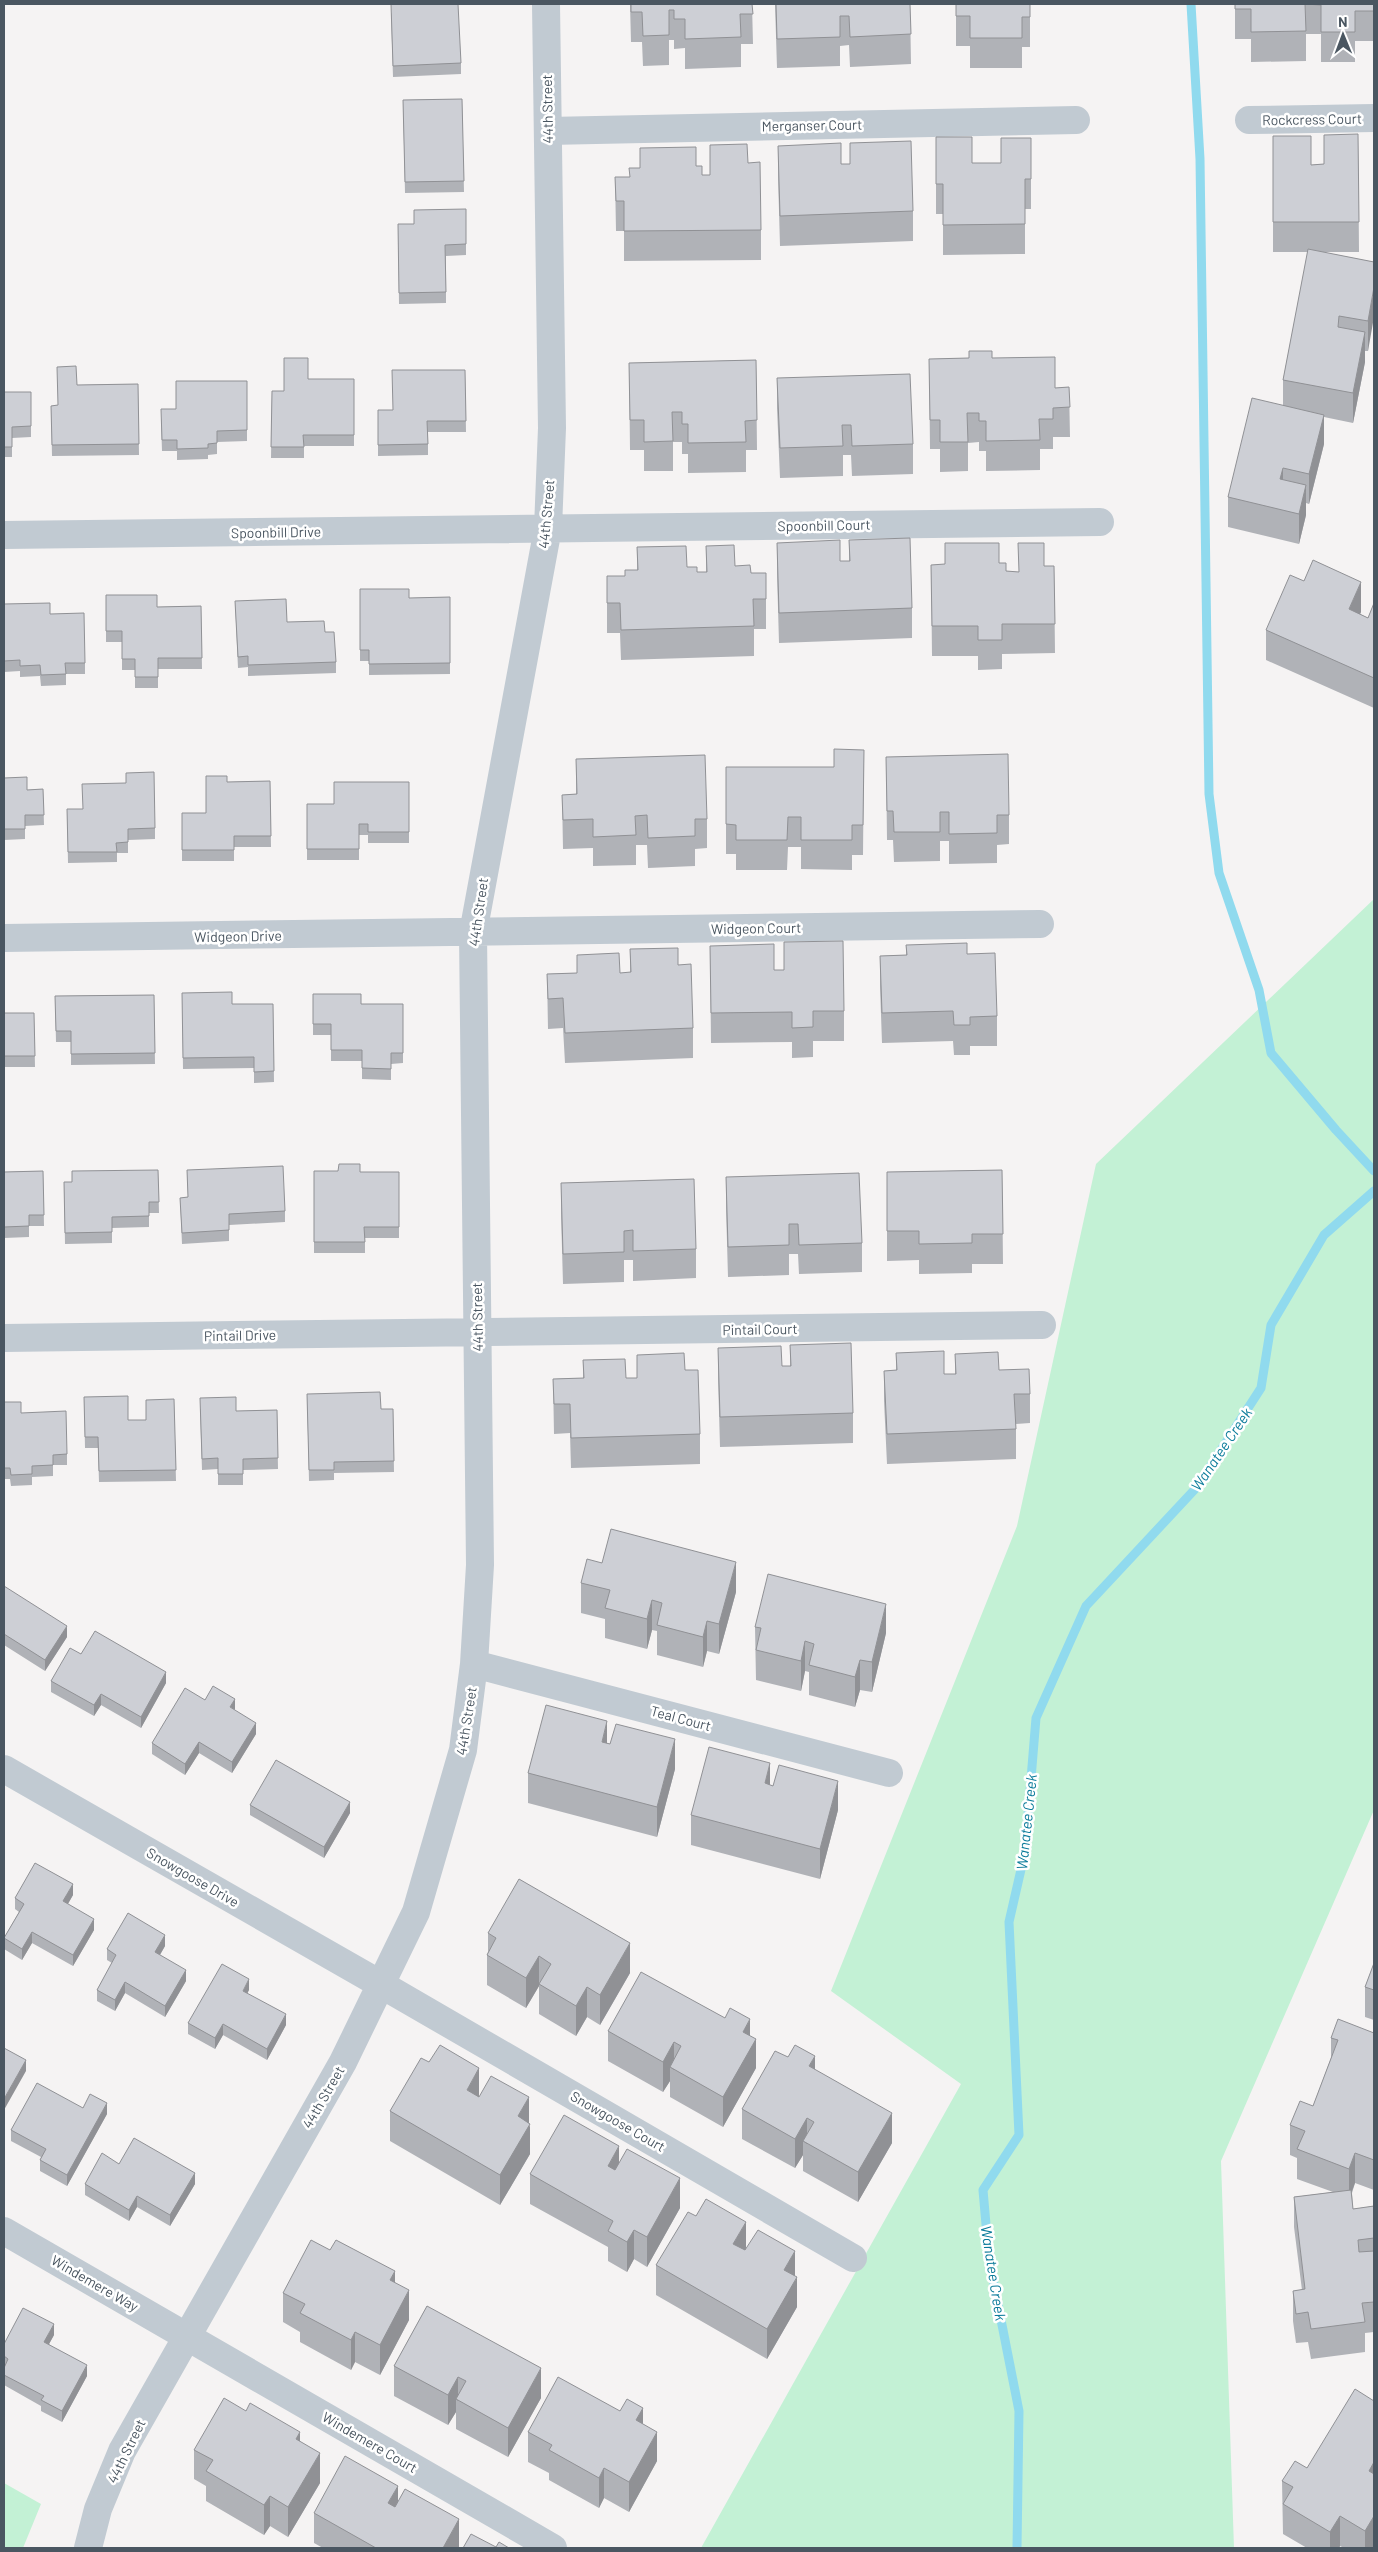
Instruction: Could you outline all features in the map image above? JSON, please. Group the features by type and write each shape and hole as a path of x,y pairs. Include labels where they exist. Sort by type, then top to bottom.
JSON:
{"street":[{"name":"44th Street","path":"88,2548 98,2509 122,2451 343,2062 382,1985 416,1912 463,1750 474,1664 480,1565 473,933 548,528 552,428 546,4"},
{"name":"Rockcress Court","path":"1249,120 1374,118"},
{"name":"Merganser Court","path":"548,131 1076,120"},
{"name":"Spoonbill Court","path":"548,528 1100,522"},
{"name":"Spoonbill Drive","path":"4,534 548,528"},
{"name":"Widgeon Court","path":"473,933 1040,924"},
{"name":"Widgeon Drive","path":"4,938 473,933"},
{"name":"Pintail Court","path":"477,1333 1042,1325"},
{"name":"Pintail Drive","path":"4,1338 477,1333"},
{"name":"Teal Court","path":"474,1664 889,1773"},
{"name":"Snowgoose Drive","path":"4,1769 382,1985"},
{"name":"Snowgoose Court","path":"382,1985 853,2258"},
{"name":"Windemere Way","path":"4,2231 187,2336"},
{"name":"Windemere Court","path":"187,2336 553,2548"}],"green space":[{"path":"1374,899 1374,1810 1221,2161 1234,2548 701,2548 961,2084 831,1991 1017,1526 1096,1164"},
{"path":"4,2483 41,2504 23,2548 4,2548"}],"building":[{"path":"391,4 458,4 461,63 393,66"},
{"path":"631,4 752,4 753,14 740,14 741,37 685,39 685,19 674,19 674,10 669,10 669,35 643,36 642,12 631,12"},
{"path":"776,4 910,4 911,34 850,37 849,16 840,16 840,37 777,39"},
{"path":"956,4 1030,4 1030,17 1022,17 1022,38 970,38 970,16 956,16"},
{"path":"1235,4 1305,4 1306,31 1251,32 1251,9 1235,9"},
{"path":"1305,4 1374,4 1374,11 1355,11 1355,32 1321,32 1321,5"},
{"path":"462,99 464,181 405,182 403,100"},
{"path":"1358,134 1359,222 1273,222 1273,136 1311,136 1311,165 1324,164 1324,135"},
{"path":"936,137 972,137 972,163 1001,163 1001,138 1031,138 1031,179 1025,179 1025,224 943,225 943,184 936,184"},
{"path":"911,141 913,211 780,216 778,146 841,143 841,164 850,164 850,143"},
{"path":"747,144 748,163 760,162 761,230 624,231 624,201 616,201 615,177 630,177 629,168 640,168 640,148 696,147 696,166 702,166 702,175 710,175 710,145"},
{"path":"466,209 466,244 445,245 446,292 399,293 398,224 414,224 414,210"},
{"path":"1308,249 1374,262 1374,287 1368,321 1339,316 1338,327 1365,332 1353,393 1283,380"},
{"path":"969,351 992,351 992,358 1055,357 1055,388 1069,387 1070,407 1053,408 1053,419 1039,419 1040,440 986,441 986,421 979,421 979,413 967,413 968,442 940,442 940,420 930,420 929,359 969,358"},
{"path":"284,358 308,358 308,379 354,379 354,435 303,435 304,447 271,447 272,391 284,391"},
{"path":"756,360 757,420 745,421 746,442 688,443 688,424 682,424 682,412 672,412 673,441 644,442 644,420 630,420 629,363"},
{"path":"76,366 77,385 138,384 139,444 52,445 51,406 58,405 57,367"},
{"path":"392,370 465,370 466,421 427,421 428,444 378,445 378,410 393,410"},
{"path":"910,374 913,444 852,446 851,425 842,425 843,446 780,448 777,378"},
{"path":"176,381 247,381 247,430 217,431 217,443 208,444 208,448 177,449 177,440 162,440 161,409 176,409"},
{"path":"4,392 31,392 31,426 12,427 12,447 4,447"},
{"path":"1252,398 1324,415 1309,474 1283,468 1280,479 1306,485 1299,514 1228,497"},
{"path":"910,538 912,608 779,613 777,543 840,540 840,561 850,561 849,540"},
{"path":"945,543 999,543 999,563 1006,563 1006,571 1019,572 1018,543 1044,543 1044,566 1054,566 1055,624 1002,624 1002,640 978,640 978,626 932,626 931,565 945,564"},
{"path":"734,545 735,566 750,565 751,573 766,573 766,599 753,599 754,626 621,630 620,603 607,603 607,576 625,576 625,570 638,570 637,547 686,546 687,567 697,567 697,572 707,572 706,546"},
{"path":"1313,560 1361,582 1349,609 1368,618 1374,603 1374,678 1266,630 1290,575 1304,581"},
{"path":"360,589 409,589 409,598 450,597 450,663 369,664 369,650 360,650"},
{"path":"106,595 157,595 157,607 201,606 202,658 158,658 158,677 135,677 135,659 122,659 122,631 106,631"},
{"path":"286,599 287,622 324,621 325,632 334,632 336,662 248,665 248,656 238,657 235,601"},
{"path":"50,603 50,614 84,613 85,663 65,663 66,674 41,675 40,665 20,666 20,660 4,661 4,604"},
{"path":"834,749 864,750 863,825 852,825 852,840 801,840 801,817 788,817 787,840 736,840 736,825 726,824 726,767 834,767"},
{"path":"1008,754 1009,815 997,815 997,833 949,834 949,812 940,812 940,832 894,832 893,811 887,811 886,757"},
{"path":"705,755 707,819 695,819 695,836 648,838 647,815 635,816 636,835 593,837 593,819 563,820 562,795 577,794 576,759"},
{"path":"154,772 155,828 128,829 128,842 116,843 117,852 68,852 67,809 83,809 82,784 126,783 126,773"},
{"path":"206,776 227,776 227,782 270,781 271,836 234,836 234,850 182,850 182,813 206,813"},
{"path":"27,777 27,790 43,789 44,815 25,815 25,829 4,829 4,778"},
{"path":"334,782 409,782 409,832 368,832 368,824 359,824 359,849 307,849 307,804 334,804"},
{"path":"843,941 844,1011 813,1011 813,1027 792,1028 792,1012 711,1013 710,946 774,944 774,970 784,970 784,942"},
{"path":"967,943 967,954 995,953 997,1016 970,1017 970,1025 954,1025 953,1011 882,1013 880,956 907,955 906,945"},
{"path":"678,948 678,965 691,964 693,1028 565,1033 563,998 548,999 547,974 577,973 577,955 619,953 620,973 631,972 630,949"},
{"path":"232,992 232,1004 273,1004 274,1071 254,1072 254,1057 183,1058 182,993"},
{"path":"313,994 361,994 361,1004 403,1004 403,1053 391,1053 391,1069 362,1068 362,1050 331,1050 331,1024 313,1024"},
{"path":"154,995 155,1053 71,1054 71,1031 56,1031 55,996"},
{"path":"4,1013 34,1013 35,1056 4,1056"},
{"path":"339,1164 360,1164 360,1172 399,1172 399,1227 364,1227 365,1242 314,1242 314,1171 338,1171"},
{"path":"283,1166 285,1211 229,1214 229,1230 182,1233 180,1198 188,1197 187,1170"},
{"path":"158,1170 159,1202 149,1202 149,1216 112,1217 112,1232 65,1233 64,1182 72,1182 72,1171"},
{"path":"1002,1170 1003,1234 972,1234 972,1243 919,1244 919,1231 887,1231 887,1172"},
{"path":"43,1171 44,1215 29,1215 29,1226 4,1227 4,1172"},
{"path":"859,1173 862,1243 799,1245 798,1224 789,1224 789,1245 728,1247 726,1177"},
{"path":"694,1179 696,1249 633,1251 633,1230 624,1231 624,1252 563,1254 561,1183"},
{"path":"851,1343 853,1413 720,1417 718,1348 781,1346 782,1366 791,1366 790,1345"},
{"path":"944,1351 944,1374 956,1374 955,1354 998,1352 999,1370 1029,1369 1030,1394 1014,1394 1016,1429 887,1434 884,1371 897,1370 896,1353"},
{"path":"684,1353 685,1370 698,1370 700,1434 571,1438 570,1404 554,1404 553,1379 584,1378 583,1360 625,1359 626,1378 637,1378 637,1355"},
{"path":"380,1392 381,1409 393,1409 394,1461 334,1462 334,1470 309,1470 307,1394"},
{"path":"128,1396 128,1420 146,1420 146,1400 174,1399 176,1470 99,1471 98,1437 85,1437 84,1397"},
{"path":"236,1397 236,1411 277,1410 278,1458 243,1459 243,1474 218,1474 218,1458 202,1459 200,1398"},
{"path":"4,1402 21,1402 21,1413 66,1411 67,1454 53,1455 53,1465 32,1466 32,1474 11,1475 10,1468 4,1468"},
{"path":"611,1529 736,1562 719,1624 707,1621 703,1637 657,1625 662,1603 652,1600 647,1619 605,1608 610,1590 581,1583 587,1559 602,1563"},
{"path":"768,1574 886,1604 872,1662 860,1660 855,1677 809,1665 814,1644 805,1641 801,1661 756,1650 761,1628 755,1627"},
{"path":"4,1586 67,1626 45,1660 4,1634"},
{"path":"95,1631 166,1672 141,1717 101,1694 94,1705 51,1681 70,1648 81,1654"},
{"path":"213,1686 235,1699 230,1707 256,1723 232,1762 199,1742 185,1764 152,1743 185,1688 205,1700"},
{"path":"546,1705 607,1721 602,1742 610,1744 616,1724 675,1739 657,1807 528,1773"},
{"path":"709,1747 770,1763 765,1783 773,1786 779,1765 838,1781 820,1849 691,1815"},
{"path":"276,1760 350,1802 324,1847 250,1805"},
{"path":"35,1863 73,1884 63,1901 94,1919 73,1955 32,1932 22,1949 4,1938 24,1904 15,1898"},
{"path":"519,1879 630,1943 600,1995 587,1987 576,2006 539,1984 551,1964 539,1956 526,1978 487,1955 496,1938 488,1933"},
{"path":"128,1913 165,1935 155,1952 186,1970 165,2006 125,1982 115,2000 97,1990 116,1955 107,1949"},
{"path":"1374,1963 1374,1990 1365,1987"},
{"path":"222,1964 249,1979 243,1991 286,2014 267,2049 223,2024 215,2038 188,2023"},
{"path":"641,1972 725,2018 730,2008 750,2019 743,2032 756,2039 723,2097 670,2067 681,2046 674,2042 663,2062 608,2031"},
{"path":"1338,2019 1374,2033 1374,2160 1355,2153 1349,2169 1297,2149 1305,2131 1290,2125 1300,2101 1313,2106 1338,2040 1331,2038"},
{"path":"440,2045 479,2068 467,2090 479,2097 491,2076 529,2097 518,2116 530,2124 500,2175 390,2111 421,2058 429,2062"},
{"path":"795,2045 815,2056 809,2066 892,2113 858,2172 803,2141 814,2122 807,2118 795,2139 742,2109 775,2051 788,2057"},
{"path":"4,2048 26,2060 4,2099"},
{"path":"37,2083 83,2108 90,2094 107,2103 67,2175 40,2160 46,2149 11,2130"},
{"path":"564,2115 619,2146 608,2166 615,2170 627,2149 680,2178 647,2237 634,2230 627,2242 608,2231 613,2221 530,2174"},
{"path":"134,2138 195,2173 170,2215 137,2196 129,2210 85,2184 102,2153 119,2164"},
{"path":"1351,2190 1353,2209 1374,2206 1374,2238 1358,2240 1359,2252 1374,2251 1374,2302 1362,2303 1365,2322 1311,2329 1308,2312 1296,2314 1293,2291 1305,2289 1294,2197"},
{"path":"706,2199 746,2222 733,2244 745,2250 758,2230 795,2251 784,2270 797,2277 767,2329 656,2265 688,2212 696,2216"},
{"path":"311,2240 330,2250 336,2240 395,2271 390,2280 409,2290 380,2345 355,2332 351,2340 300,2313 305,2304 283,2293"},
{"path":"427,2306 541,2368 508,2428 456,2399 466,2381 458,2377 448,2395 394,2366"},
{"path":"23,2308 54,2324 44,2342 87,2365 62,2411 41,2400 44,2396 4,2375 4,2368 8,2359 4,2356 4,2344"},
{"path":"558,2377 620,2411 627,2399 643,2408 636,2420 657,2432 629,2482 604,2468 599,2478 549,2450 552,2445 528,2432"},
{"path":"1355,2389 1374,2401 1374,2462 1369,2471 1374,2474 1374,2516 1365,2531 1340,2516 1330,2532 1283,2504 1293,2487 1282,2481 1295,2461 1307,2468"},
{"path":"224,2398 246,2411 250,2403 300,2432 296,2439 320,2453 288,2507 270,2496 264,2505 206,2471 213,2460 194,2450"},
{"path":"345,2456 398,2486 388,2503 395,2507 405,2489 459,2519 443,2548 376,2548 314,2513"},
{"path":"471,2534 496,2547 499,2542 509,2548 463,2548"}],"waterway":[{"path":"1191,4 1200,159 1209,794 1219,873 1259,990 1271,1053 1336,1130 1374,1171"},
{"name":"Wanatee Creek","path":"1017,2548 1019,2411 989,2259 983,2190 1019,2135 1009,1922 1025,1852 1036,1718 1086,1606 1197,1487 1261,1388 1271,1325 1324,1235 1374,1191"}]}
